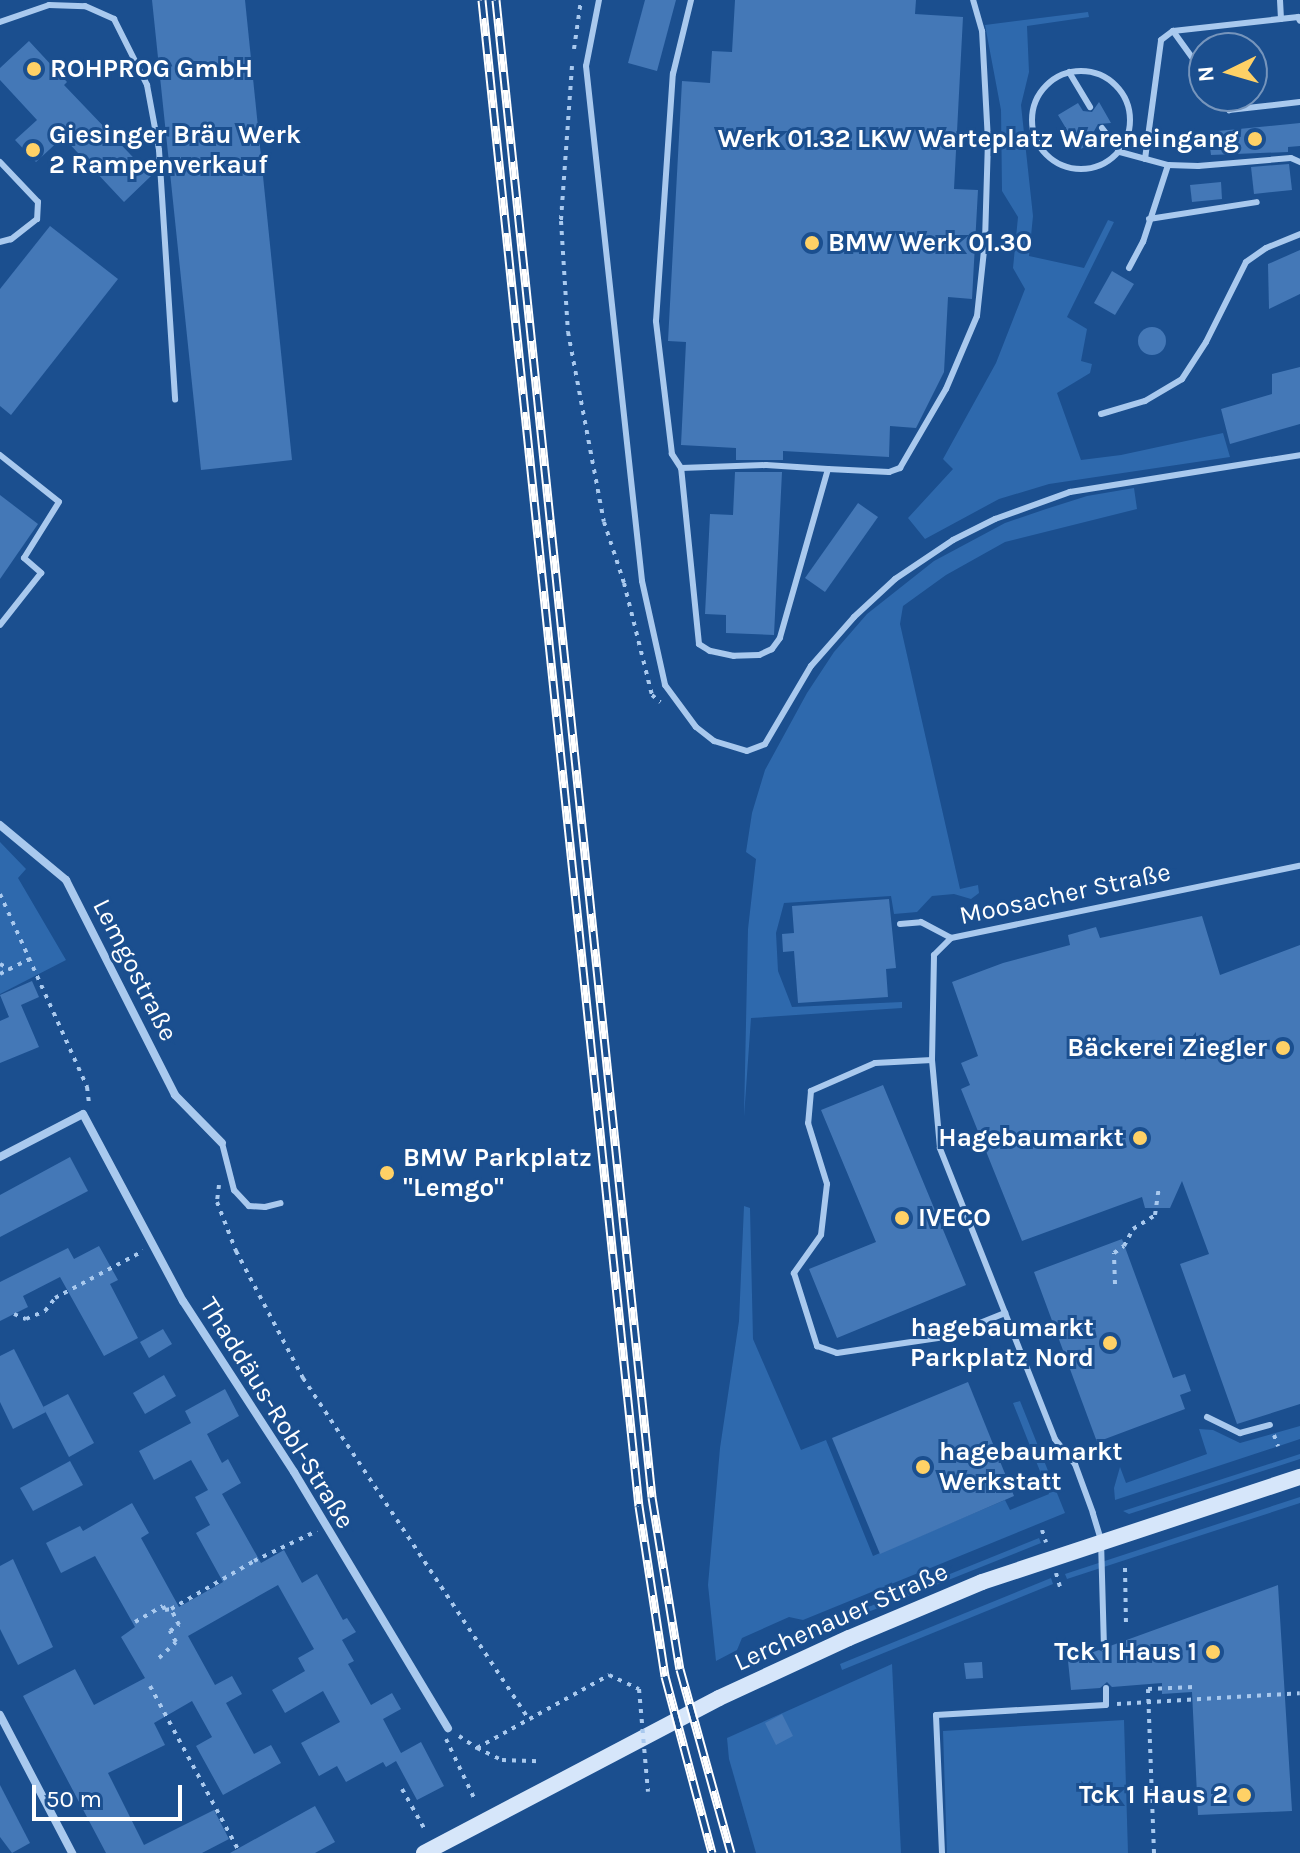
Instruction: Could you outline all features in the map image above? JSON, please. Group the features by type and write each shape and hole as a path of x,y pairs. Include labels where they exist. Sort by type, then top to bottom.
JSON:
{"main road":[{"name":"Lerchenauer Straße","path":"424,1853 719,1698 982,1582 1101,1540 1300,1477"}],"street":[{"name":"Lemgostraße","path":"0,825 66,880 175,1095 222,1143"},
{"path":"0,1157 83,1114"},
{"name":"Thaddäus-Robl-Straße","path":"83,1114 183,1301 326,1526 448,1728"},
{"path":"0,1715 72,1853"}],"lane":[{"path":"599,0 586,66 642,581 661,672 674,701 701,731 738,749 755,750 765,744 811,666 854,617 895,579 953,540 995,519 1070,492 1300,455"},
{"path":"691,0 673,74 656,321 672,454 681,468 699,644 734,656 759,655 772,649 780,638 828,469"},
{"path":"681,468 766,465 889,472 900,468 946,389 977,316 985,241 988,141 982,31 973,0"},
{"path":"1280,0 1281,19"},
{"path":"0,22 49,5 85,6 114,19 147,85 159,150 175,399"},
{"path":"1145,159 1161,40 1173,31 1298,17 1300,21"},
{"path":"1173,31 1188,52"},
{"path":"1069,72 1090,107"},
{"path":"1069,72 1099,74 1123,94 1131,123 1120,152 1107,163 1091,169 1074,169 1058,164 1036,140 1032,123 1034,106 1053,79 1069,72"},
{"path":"1268,106 1300,102"},
{"path":"1102,128 1120,152 1168,165 1198,166 1291,158 1300,162"},
{"path":"0,162 38,202 37,219 11,239 0,242"},
{"path":"1129,268 1143,242 1168,165"},
{"path":"1149,219 1257,202"},
{"path":"1101,414 1145,401 1182,379 1206,342 1246,262 1266,248 1300,234"},
{"path":"0,455 59,502 24,558 41,573 0,625"},
{"name":"Moosacher Straße","path":"1104,1648 1101,1540 1075,1464 1055,1439 940,1148 932,1060 931,979 934,955 951,938 1300,866"},
{"path":"900,924 921,922 951,938"},
{"path":"932,1060 875,1063 811,1091 808,1123 827,1184 821,1235 794,1273 817,1346 837,1353 945,1337 1005,1313"},
{"path":"222,1143 234,1190 249,1206 265,1207 281,1203"},
{"path":"1207,1417 1240,1433 1270,1425"},
{"path":"942,1853 936,1715 1106,1705 1106,1688"}],"path":[{"path":"581,0 562,178 563,282 568,332 592,475 649,686 656,700 674,701"},
{"path":"0,894 87,1087 89,1106 83,1114"},
{"path":"0,974 29,959"},
{"path":"0,964 10,969"},
{"path":"222,1143 217,1202 236,1251 303,1378 529,1719"},
{"path":"1115,1284 1114,1253 1124,1246 1133,1229 1155,1215 1159,1187"},
{"path":"14,1314 26,1319 45,1311 55,1298 153,1246"},
{"path":"135,1622 163,1606 165,1610 171,1609 254,1561 256,1563 326,1526"},
{"path":"1125,1568 1126,1624"},
{"path":"159,1658 176,1642 170,1631 179,1625 171,1609"},
{"path":"477,1748 609,1675 639,1689 648,1792"},
{"path":"150,1686 240,1853"},
{"path":"1154,1853 1148,1689 1194,1687"},
{"path":"1106,1705 1300,1693"},
{"path":"448,1728 477,1748 502,1760 540,1761"},
{"path":"445,1744 475,1800"},
{"path":"402,1789 424,1828"}],"shaded area":[{"path":"1088,12 1089,17 1027,26 1029,72 1021,105 1033,216 1029,256 1084,268 1108,220 1114,222 1067,317 1087,329 1081,361 1092,364 1090,373 1057,393 1081,460 1121,455 1223,433 1230,457 1049,484 999,499 925,539 908,518 953,469 943,459 996,363 1025,289 1013,268 1018,217 1002,191 1001,110 985,25"},
{"path":"1134,488 1137,509 1005,542 946,575 903,606 900,624 960,889 978,885 979,893 971,899 954,894 932,896 917,912 894,914 891,896 784,903 776,933 778,971 792,1007 902,1002 902,1008 751,1018 744,1117 748,929 756,859 746,852 752,813 765,770 807,693 834,652 867,614 934,561 1005,523 1087,496"},
{"path":"0,842 26,869 18,878 66,960 0,994"},
{"path":"744,1206 750,1208 753,1339 801,1450 826,1440 873,1556 1005,1500 1010,1510 1049,1494 1013,1403 1020,1401 1065,1513 803,1620 789,1617 742,1638 737,1650 716,1661 708,1585 720,1448 739,1321"},
{"path":"1300,1426 1300,1439 1115,1500 1114,1488 1120,1467 1126,1483 1207,1454 1199,1429 1213,1430 1240,1443"},
{"path":"1300,1454 1300,1459 1129,1514 1123,1511"},
{"path":"1300,1497 1300,1503 1067,1579 1065,1574"},
{"path":"1039,1538 1041,1543 833,1626 831,1622"},
{"path":"1051,1578 1053,1584 842,1670 840,1664"},
{"path":"892,1664 901,1853 756,1853 729,1759 727,1738"},
{"path":"1124,1720 1128,1853 947,1853 943,1731"}],"building":[{"path":"152,0 245,0 292,460 201,470"},
{"path":"645,0 676,0 657,71 628,63"},
{"name":"BMW Werk 01.30","path":"735,0 916,0 915,14 963,17 954,189 978,190 972,299 948,297 944,372 916,428 890,426 889,457 783,451 783,460 736,460 736,448 681,445 686,342 668,341 682,81 710,83 712,51 732,52"},
{"path":"29,41 67,82 64,85 151,176 124,202 63,137 36,162 15,140 37,120 0,80 0,68"},
{"path":"1099,102 1111,123 1098,124 1093,133 1096,140 1079,150 1058,115 1078,103 1083,111 1092,112"},
{"name":"Werk 01.32 LKW Warteplatz Wareneingang","path":"1300,123 1300,146 1288,147 1288,152 1211,155 1208,132"},
{"path":"1289,164 1292,190 1254,194 1251,167"},
{"path":"1221,182 1222,199 1192,202 1190,185"},
{"path":"50,226 118,279 11,415 0,406 0,289"},
{"path":"1300,250 1300,294 1269,309 1268,264"},
{"path":"1112,271 1134,284 1115,315 1094,303"},
{"path":"1152,327 1162,331 1166,341 1162,351 1152,355 1142,351 1138,341 1142,331"},
{"path":"1300,367 1300,424 1230,444 1221,409 1272,394 1272,374"},
{"path":"735,472 782,472 774,635 726,633 726,615 705,614 710,514 733,515"},
{"path":"0,495 38,524 0,579"},
{"path":"858,503 878,517 825,592 805,578"},
{"path":"889,899 896,968 886,969 888,997 798,1003 794,951 783,952 782,934 794,933 792,906"},
{"name":"Hagebaumarkt","path":"1202,916 1220,975 1300,945 1300,1404 1237,1424 1180,1264 1209,1254 1182,1181 1170,1208 1145,1208 1142,1197 1022,1241 961,1089 970,1085 961,1063 978,1056 952,982 1003,963 1070,945 1068,935 1096,927 1100,938"},
{"path":"32,981 39,997 21,1005 39,1047 0,1063 0,1021 9,1017 0,995"},
{"name":"IVECO","path":"883,1085 966,1285 837,1338 809,1269 876,1242 821,1110"},
{"path":"70,1157 88,1191 0,1237 0,1195"},
{"name":"hagebaumarkt Parkplatz Nord","path":"1122,1239 1173,1378 1185,1374 1191,1391 1180,1395 1185,1409 1097,1442 1034,1272"},
{"path":"99,1246 118,1280 110,1284 138,1338 104,1356 60,1277 23,1296 28,1307 0,1321 0,1282 68,1248 74,1259"},
{"path":"163,1329 172,1344 149,1358 140,1342"},
{"path":"14,1349 46,1412 13,1429 0,1402 0,1356"},
{"path":"164,1375 176,1396 145,1414 133,1393"},
{"name":"hagebaumarkt Werkstatt","path":"968,1382 1014,1496 880,1554 832,1438"},
{"path":"225,1389 239,1416 207,1434 222,1463 228,1459 241,1483 222,1494 261,1563 284,1550 302,1583 317,1574 343,1620 347,1618 356,1632 342,1640 354,1661 348,1664 371,1705 392,1693 401,1709 383,1719 401,1753 421,1742 444,1786 417,1800 396,1761 386,1767 383,1762 346,1782 337,1766 319,1776 301,1743 340,1722 323,1691 285,1713 272,1690 305,1671 298,1658 314,1649 278,1585 188,1636 215,1685 232,1676 242,1694 226,1703 254,1754 271,1745 281,1763 223,1795 196,1746 212,1737 192,1701 154,1723 165,1745 108,1773 144,1845 214,1810 229,1839 202,1853 106,1853 23,1696 75,1669 94,1705 145,1678 121,1637 135,1627 95,1556 61,1573 46,1543 80,1526 83,1531 132,1503 149,1533 141,1538 179,1607 223,1582 196,1533 210,1525 195,1497 208,1490 191,1460 154,1480 139,1451 191,1423 185,1411"},
{"path":"68,1394 94,1443 69,1457 43,1407"},
{"path":"70,1461 83,1485 33,1511 20,1488"},
{"path":"13,1559 53,1647 18,1665 0,1629 0,1566"},
{"path":"1278,1585 1292,1811 1198,1815 1192,1692 1162,1694 1162,1683 1112,1687 1107,1682 1100,1688 1071,1690 1068,1661 1099,1650 1106,1653 1110,1646"},
{"path":"982,1662 983,1678 966,1679 964,1663"},
{"path":"782,1714 793,1736 776,1745 765,1723"},
{"path":"0,1785 30,1843 12,1853 0,1837"},
{"path":"315,1806 335,1842 315,1853 230,1853"}],"railway":[{"path":"482,0 639,1506 665,1676 712,1853"},
{"path":"496,0 652,1497 680,1669 731,1853"}],"place":[{"name":"ROHPROG GmbH","path":"34,69"},
{"name":"Werk 01.32 LKW Warteplatz Wareneingang","path":"1255,139"},
{"name":"Giesinger Bräu Werk 2 Rampenverkauf","path":"33,150"},
{"name":"BMW Werk 01.30","path":"812,243"},
{"name":"Bäckerei Ziegler","path":"1283,1048"},
{"name":"Hagebaumarkt","path":"1140,1138"},
{"name":"BMW Parkplatz \"Lemgo\"","path":"387,1173"},
{"name":"IVECO","path":"902,1218"},
{"name":"hagebaumarkt Parkplatz Nord","path":"1110,1343"},
{"name":"hagebaumarkt Werkstatt","path":"923,1467"},
{"name":"Tck 1 Haus 1","path":"1213,1652"},
{"name":"Tck 1 Haus 2","path":"1244,1795"}]}
